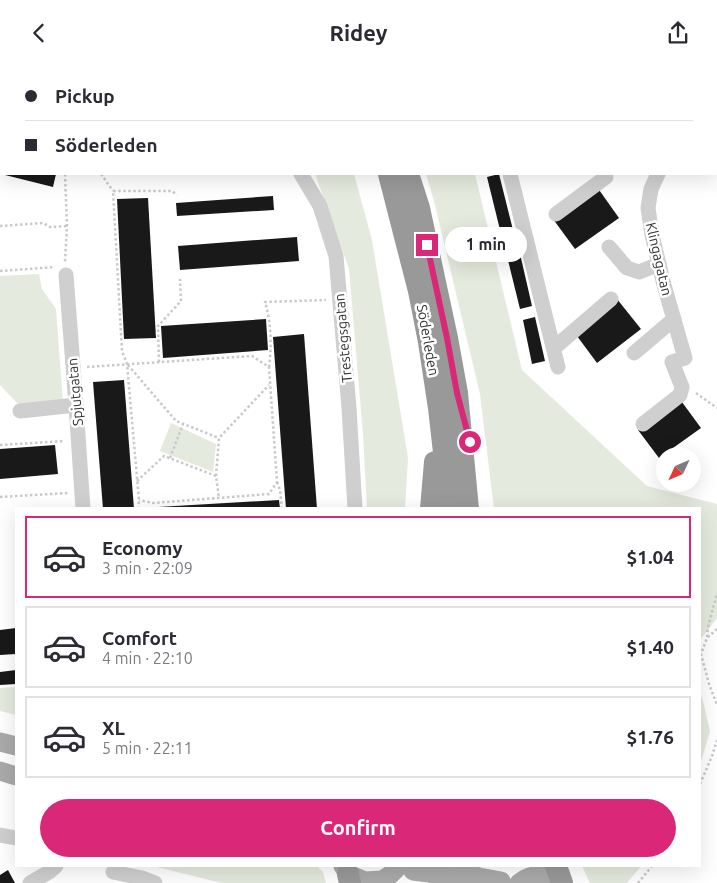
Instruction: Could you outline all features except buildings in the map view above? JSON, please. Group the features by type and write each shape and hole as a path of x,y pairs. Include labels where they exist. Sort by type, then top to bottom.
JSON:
{"highway":[{"name":"Söderleden","path":"389,175 419,291 429,342 439,409 449,507"},
{"name":"Söderleden","path":"408,175 419,208 457,393 468,507"},
{"path":"457,393 474,458 482,507"},
{"path":"431,507 439,409"},
{"path":"446,883 447,867"},
{"path":"466,867 466,883"},
{"path":"556,867 562,883"}],"main road":[{"path":"0,742 15,746"},
{"path":"0,771 15,775"},
{"path":"450,867 480,877 514,882 534,875 541,875 552,878 559,883"},
{"path":"347,874 365,881 382,880 401,871 429,873 460,883"}],"street":[{"name":"Trestegsgatan","path":"303,175 320,206 336,255 349,408 355,507"},
{"path":"510,175 558,367"},
{"path":"556,214 606,177 605,175"},
{"name":"Klingagatan","path":"643,424 680,395 682,387 672,362 685,358 659,264 648,207 651,189 658,175"},
{"path":"609,247 627,268 639,272 659,264"},
{"name":"Spjutgatan","path":"65,271 83,507"},
{"path":"554,348 610,299"},
{"path":"634,353 674,319"},
{"path":"20,411 76,405"},
{"path":"0,835 15,838"},
{"path":"30,883 50,872 55,867"},
{"path":"113,874 142,878 154,883"}],"path":[{"path":"0,271 65,271 67,226 65,175"},
{"path":"102,175 113,191 122,351 127,364 138,507"},
{"path":"113,191 172,191 177,195"},
{"path":"0,226 43,223 50,227 67,226"},
{"path":"159,362 158,326 181,301 180,279"},
{"path":"282,507 270,384 269,367 271,354 268,311 265,302 339,300"},
{"path":"73,368 252,356 269,367"},
{"path":"127,364 176,421 220,438"},
{"path":"218,498 216,476 220,438 270,384"},
{"path":"170,458 184,424"},
{"path":"0,445 78,440"},
{"path":"137,481 164,456 216,476"},
{"path":"138,500 153,503 269,494 278,482"},
{"path":"0,497 82,492"},
{"path":"717,593 707,638 701,654 717,705"},
{"path":"707,638 717,629"},
{"path":"701,782 717,740"},
{"path":"712,756 717,755"},
{"path":"638,883 651,867"}],"shaded area":[{"path":"315,175 354,175 372,240 408,458 405,507 367,507 363,435 349,269"},
{"path":"426,175 475,175 522,370 647,486 656,488 656,493 674,493 717,504 717,618 701,639 701,507 494,507 480,394"},
{"path":"39,274 42,289 56,309 63,403 18,404 0,385 0,276"},
{"path":"171,423 216,444 213,472 160,451"},
{"path":"15,687 15,715 0,711 0,688"},
{"path":"701,694 704,705 710,731 701,762"},
{"path":"157,867 318,867 323,872 326,883 221,883"},
{"path":"582,867 640,867 627,883 590,883"}],"route":[{"path":"427,245 457,393 470,442"}]}
